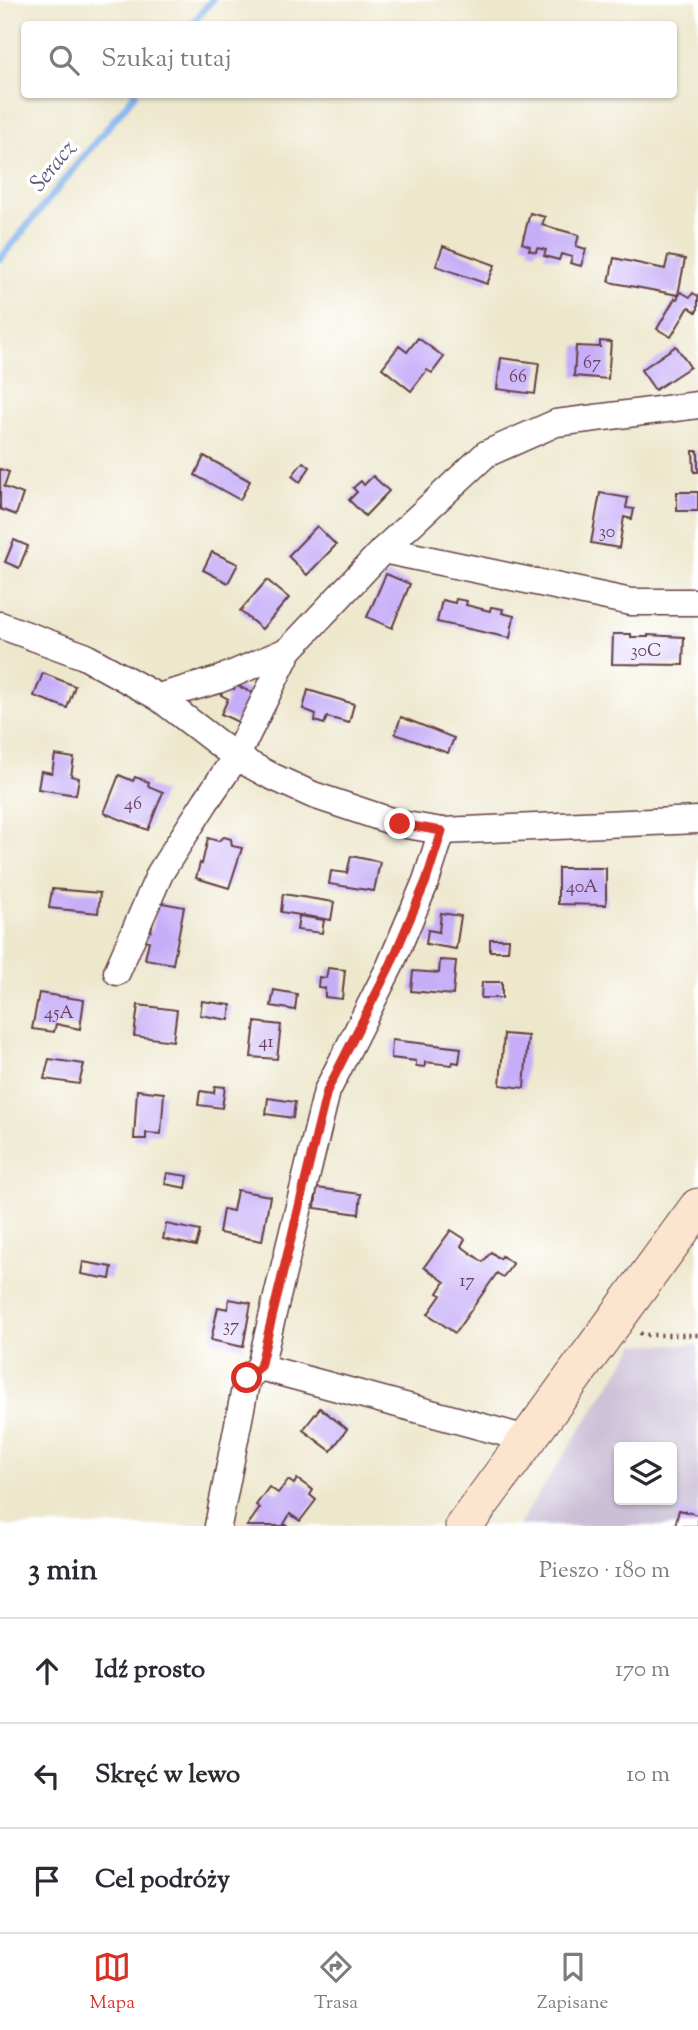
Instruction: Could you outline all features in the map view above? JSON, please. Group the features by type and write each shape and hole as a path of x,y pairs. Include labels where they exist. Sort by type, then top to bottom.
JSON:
{"main road":[{"path":"464,1526 698,1207"}],"street":[{"path":"117,972 160,873 236,757 289,650 383,550 486,454 556,423 698,405"},
{"path":"383,550 632,602 698,602"},
{"path":"0,625 84,656 158,697 236,757 313,795 400,824 442,831 698,820"},
{"path":"158,697 218,680 289,650"},
{"path":"218,1526 247,1378 260,1367 327,1091 390,966 426,881 442,831"},
{"path":"260,1367 527,1439"}],"path":[{"path":"617,1318 643,1335 698,1335"}],"shaded area":[{"path":"636,1344 698,1345 698,1526 518,1526"}],"building":[{"path":"530,213 545,217 542,225 579,235 576,246 586,249 581,266 570,263 572,257 561,254 559,260 544,256 546,250 529,250 530,246 522,243"},
{"path":"443,246 495,265 487,284 436,266"},
{"path":"668,256 685,259 678,295 609,282 614,258 665,269"},
{"path":"681,292 690,297 693,293 698,296 698,309 696,312 689,307 671,337 657,329"},
{"path":"418,338 444,357 432,373 427,370 411,391 382,368 399,346 407,352"},
{"path":"600,341 611,342 608,379 574,376 576,346 600,347"},
{"path":"676,346 690,367 655,390 641,370"},
{"path":"501,358 539,363 535,394 497,389"},
{"path":"693,451 698,451 698,472 694,472"},
{"path":"204,456 250,481 240,500 195,475"},
{"path":"303,462 310,467 300,482 292,476"},
{"path":"0,469 9,472 4,487 23,494 16,515 0,509"},
{"path":"373,476 389,491 365,516 349,500 357,492 353,488 361,481 364,485"},
{"path":"677,492 698,492 698,511 677,511"},
{"path":"600,493 628,498 626,508 634,509 632,519 624,517 619,548 591,543"},
{"path":"317,526 336,545 307,575 288,556"},
{"path":"14,540 28,546 19,568 5,562"},
{"path":"212,552 238,564 228,583 203,570"},
{"path":"386,574 410,584 392,628 367,617"},
{"path":"267,580 289,598 262,629 240,611"},
{"path":"456,599 467,601 466,605 490,611 491,607 503,609 502,613 514,616 510,638 437,622 442,600 455,603"},
{"path":"613,634 631,634 631,637 684,637 683,665 612,664"},
{"path":"43,673 75,686 67,708 34,696"},
{"path":"227,685 234,689 236,685 255,694 240,723 221,714 228,699 221,695"},
{"path":"308,690 354,704 349,723 327,717 324,724 315,721 316,714 303,709"},
{"path":"401,717 454,738 448,753 395,734"},
{"path":"55,755 74,758 71,776 79,778 76,795 38,789 41,771 52,773"},
{"path":"119,775 133,781 135,777 149,782 148,786 163,792 148,830 104,813"},
{"path":"224,837 231,839 232,846 242,848 229,888 196,878 208,838 218,841"},
{"path":"351,856 380,862 374,891 329,884 331,871 347,873"},
{"path":"558,868 606,868 606,905 558,904"},
{"path":"52,889 100,893 98,913 49,908"},
{"path":"283,894 334,902 331,920 281,912"},
{"path":"157,902 184,907 173,964 145,959 149,941 143,940 145,930 151,931"},
{"path":"441,913 461,916 456,949 426,944 428,930 439,932"},
{"path":"299,916 324,920 322,933 297,930"},
{"path":"490,939 509,939 508,951 490,951"},
{"path":"440,960 456,961 453,995 411,991 413,971 439,973"},
{"path":"328,968 345,970 342,999 325,997 325,988 318,987 319,977 326,978"},
{"path":"482,982 502,982 502,998 481,998"},
{"path":"274,990 297,994 295,1010 271,1006"},
{"path":"39,993 84,1000 80,1029 56,1024 54,1032 32,1029"},
{"path":"202,1001 231,1005 229,1020 200,1015"},
{"path":"138,1005 177,1010 173,1041 134,1036"},
{"path":"255,1022 281,1025 277,1059 251,1057"},
{"path":"504,1034 528,1036 524,1088 500,1085"},
{"path":"392,1040 461,1048 459,1063 453,1062 452,1065 425,1062 425,1067 416,1066 416,1061 391,1058"},
{"path":"49,1059 84,1064 79,1084 44,1079"},
{"path":"215,1086 225,1087 222,1108 198,1105 200,1091 214,1093"},
{"path":"137,1090 164,1093 161,1134 146,1133 146,1139 134,1139"},
{"path":"268,1098 295,1102 293,1118 266,1114"},
{"path":"167,1173 188,1176 186,1188 165,1184"},
{"path":"317,1188 361,1194 359,1214 315,1208"},
{"path":"237,1190 270,1196 262,1241 219,1233 223,1209 233,1211"},
{"path":"166,1224 200,1231 196,1246 163,1239"},
{"path":"451,1230 465,1239 461,1246 483,1262 491,1252 513,1264 503,1277 497,1273 455,1333 428,1314 441,1295 438,1293 445,1282 424,1267"},
{"path":"83,1262 112,1267 110,1279 81,1274"},
{"path":"229,1299 251,1303 243,1347 211,1340 218,1307 228,1309"},
{"path":"320,1408 347,1429 331,1451 303,1430"},
{"path":"297,1479 313,1490 310,1495 316,1500 300,1521 290,1514 284,1524 288,1526 247,1526 260,1508 256,1505 269,1487 278,1493 288,1480 294,1484"},
{"path":"679,1510 698,1515 698,1526 675,1526"}],"waterway":[{"name":"Seracz","path":"194,21 212,0"},
{"name":"Seracz","path":"0,259 132,98"}],"route":[{"path":"247,1378 260,1367 327,1091 390,966 426,881 442,831 400,824"}]}
